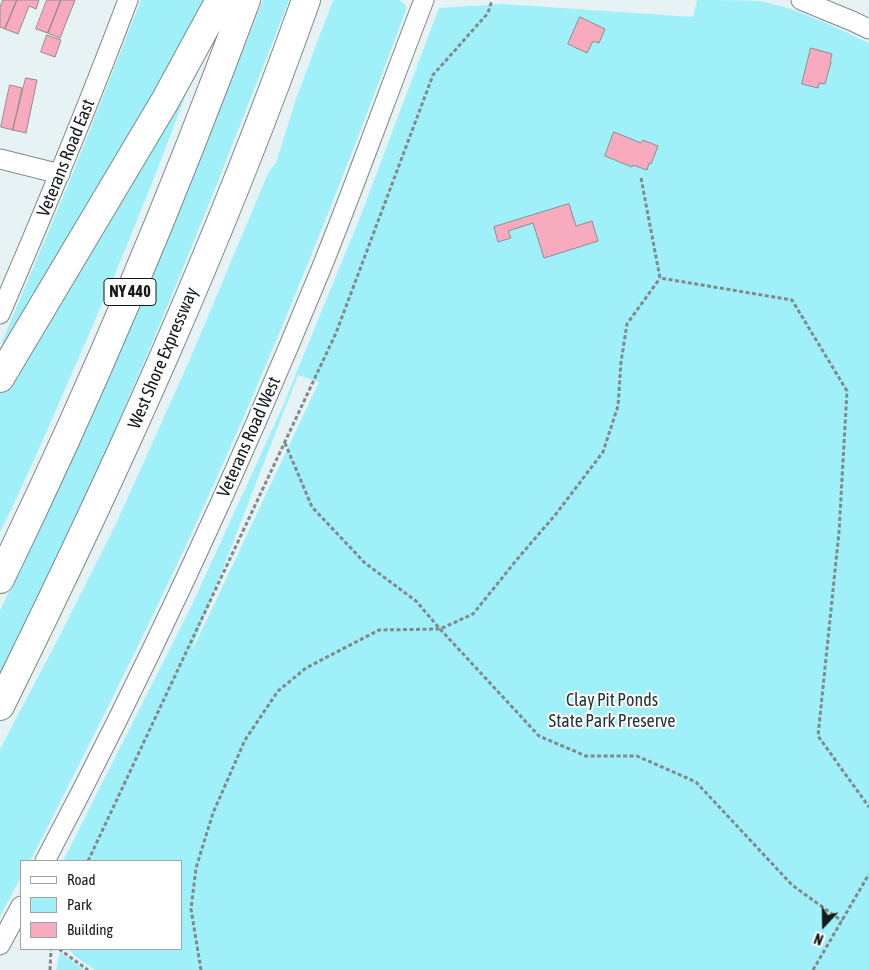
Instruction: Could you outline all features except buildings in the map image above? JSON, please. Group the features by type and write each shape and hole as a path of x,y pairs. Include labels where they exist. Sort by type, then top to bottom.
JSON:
{"highway":[{"path":"0,378 165,102 220,0"},
{"name":"NY 440","path":"0,579 62,447 133,286 193,139 246,0"},
{"name":"West Shore Expressway","path":"0,706 85,532 143,405 198,278 248,154 306,0"},
{"path":"248,154 306,39 321,0"}],"street":[{"name":"Veterans Road East","path":"0,314 60,174 128,0"},
{"name":"Veterans Road West","path":"46,860 197,555 242,454 325,259 368,151 424,0"},
{"path":"801,0 852,20 869,29"},
{"path":"0,159 60,174"},
{"path":"0,946 20,908"}],"path":[{"path":"88,860 336,333 433,75 488,13 492,0"},
{"path":"201,970 191,909 196,868 213,813 245,740 278,691 306,668 378,630 440,629 473,614 556,514 603,452 618,406 621,362 627,324 660,278 642,178"},
{"path":"660,278 792,300 847,391 839,532 818,736 869,807"},
{"path":"285,442 312,507 365,563 416,600 440,629 540,736 586,756 637,756 696,782 792,885 842,921"},
{"path":"813,970 869,874"},
{"path":"50,970 51,950"},
{"path":"60,950 88,970"}],"green space":[{"path":"141,0 205,0 142,117 8,345 2,342 71,178"},
{"path":"263,0 289,0 188,256 117,426 41,593 0,675 0,611 150,282"},
{"path":"333,0 399,0 406,5 406,10 307,266 227,455 142,637 44,834 31,860 20,860 20,879 0,916 0,749 115,526 191,357 269,171 276,163 296,99"},
{"name":"Clay Pit Ponds State Park Preserve","path":"697,0 760,1 802,13 869,43 869,970 95,970 70,950 182,950 182,860 64,860 191,607 282,408 361,215 439,8 503,4 693,17","holes":["298,375 319,382 193,649"]},
{"path":"182,94 185,95 184,99 158,168 102,305 0,532 0,392"},
{"path":"60,952 84,970 56,970"}]}
